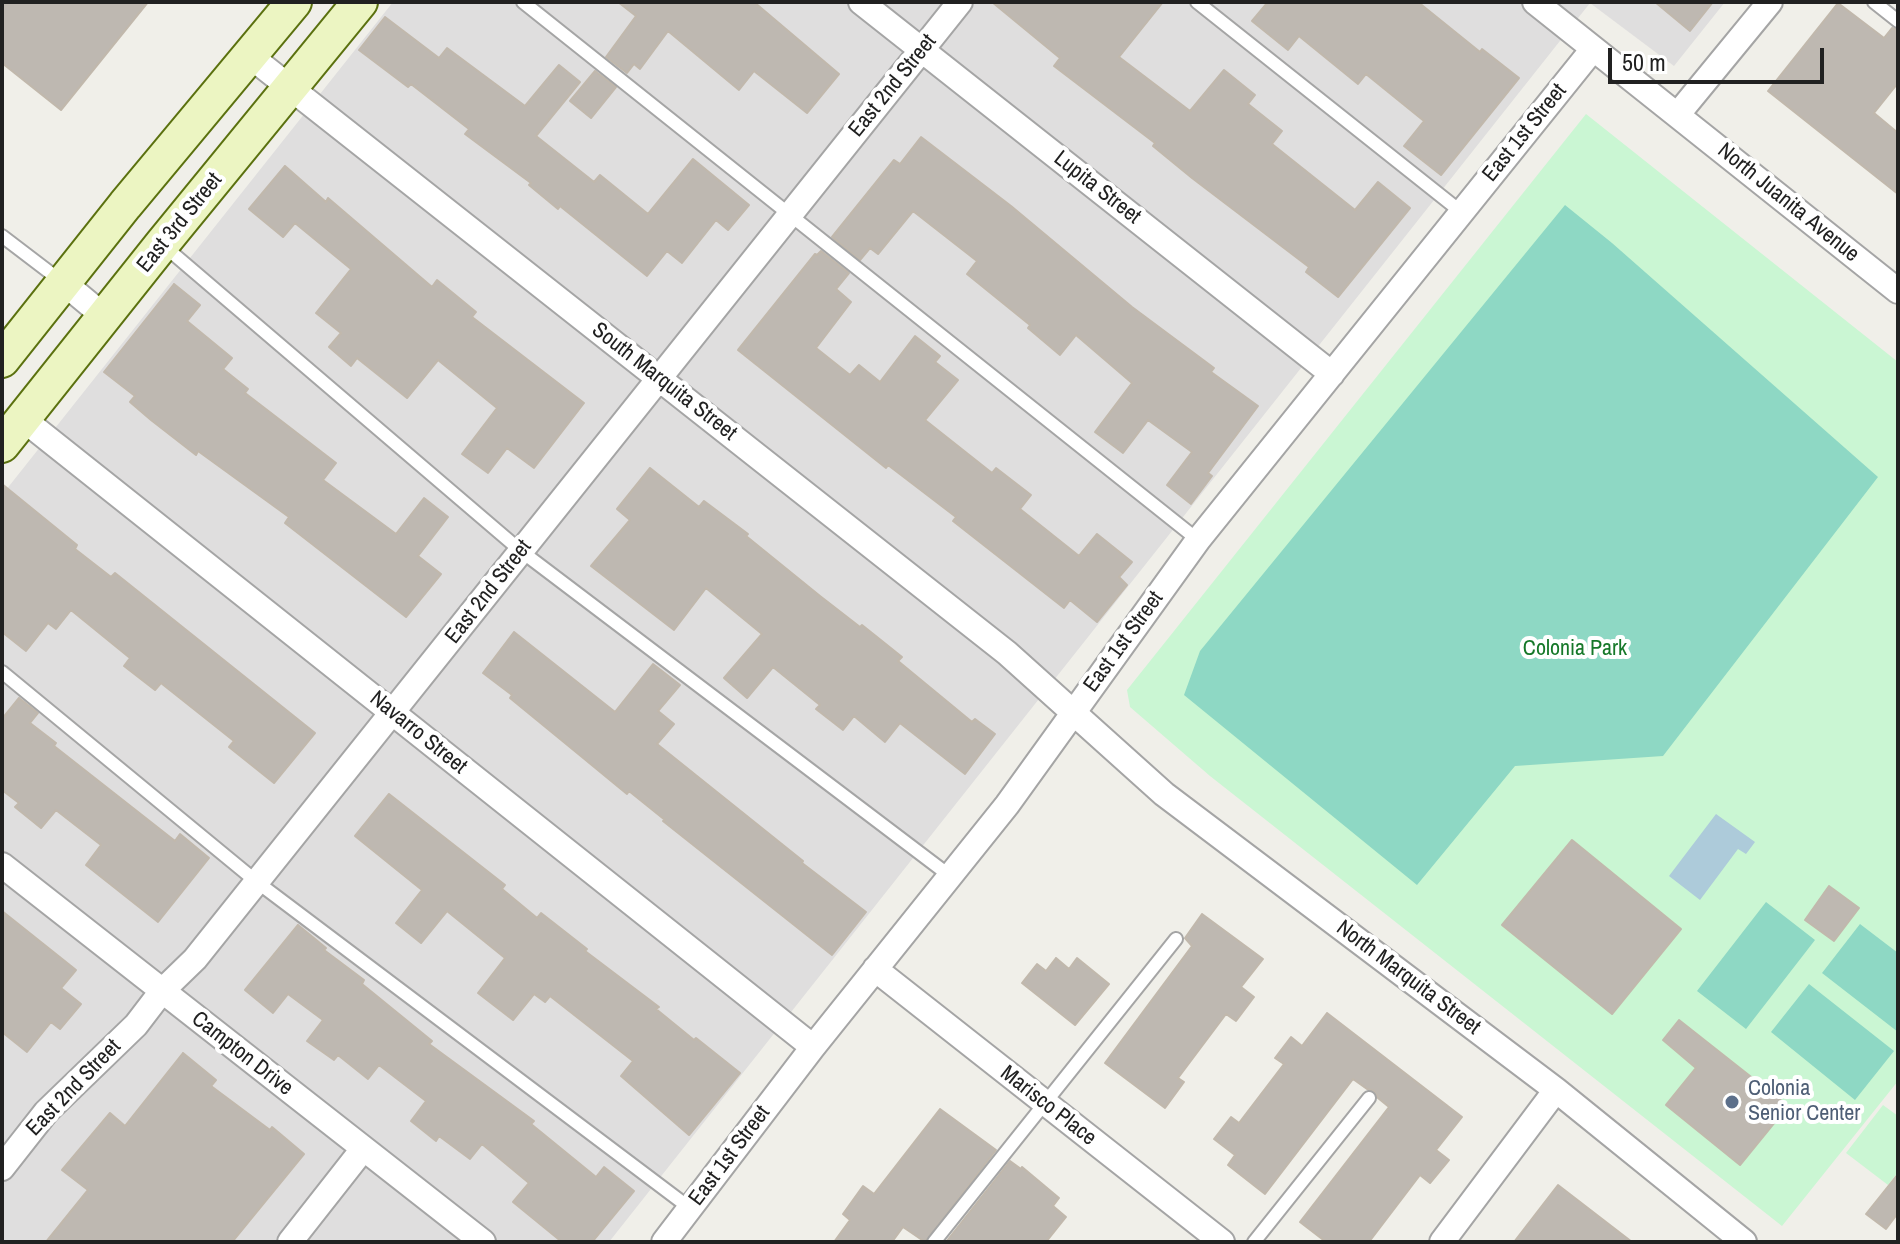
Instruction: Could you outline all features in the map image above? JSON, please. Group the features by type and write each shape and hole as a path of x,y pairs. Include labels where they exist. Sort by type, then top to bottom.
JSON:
{"street":[{"path":"2,360 125,205 294,2"},
{"name":"East 3rd Street","path":"2,445 360,2"},
{"name":"Lupita Street","path":"861,2 1332,374"},
{"name":"East 2nd Street","path":"2,1168 46,1112 136,1025 162,991 195,959 960,2"},
{"name":"North Juanita Avenue","path":"1535,2 1898,291"},
{"path":"1678,114 1770,2"},
{"name":"East 1st Street","path":"664,1242 813,1047 1007,805 1198,540 1593,49"},
{"name":"South Marquita Street","path":"250,56 1007,653 1072,713"},
{"path":"64,283 105,317"},
{"name":"Navarro Street","path":"23,419 813,1047"},
{"name":"North Marquita Street","path":"1072,713 1164,794 1556,1090 1744,1242"},
{"name":"Campton Drive","path":"2,865 483,1242"},
{"name":"Marisco Place","path":"875,969 1222,1242"},
{"path":"1442,1242 1556,1090"},
{"path":"290,1242 363,1149"}],"lane":[{"path":"523,2 1198,540"},
{"path":"1197,2 1460,211"},
{"path":"1874,2 1898,21"},
{"path":"2,236 64,283"},
{"path":"162,244 521,551 950,876"},
{"path":"2,672 257,882 691,1209"},
{"path":"934,1242 1176,939"},
{"path":"1254,1242 1369,1098"}],"shaded area":[{"path":"393,2 1725,2 1674,66 1590,3 609,1242 2,1242 2,495"}],"green space":[{"name":"Colonia Park","path":"1586,114 1898,362 1898,1081 1782,1226 1210,776 1130,707 1127,690"},
{"path":"1565,205 1878,477 1663,756 1515,766 1417,885 1184,695 1200,651"},
{"path":"1766,902 1815,940 1746,1029 1697,991"},
{"path":"1860,924 1898,953 1898,1032 1822,973"},
{"path":"1809,984 1894,1051 1855,1100 1771,1032"},
{"path":"1883,1105 1898,1116 1898,1172 1888,1185 1846,1153"}],"water":[{"path":"1716,814 1755,842 1746,854 1738,849 1700,900 1669,876"}],"building":[{"path":"2,2 148,2 61,110 2,63"},
{"path":"618,2 754,2 839,74 807,113 754,71 739,90 668,31 640,69 634,64 627,73 606,57 636,16"},
{"path":"992,2 1163,2 1119,57 1190,111 1224,70 1255,95 1248,104 1282,131 1272,144 1355,210 1378,182 1410,208 1338,297 1306,272 1309,267 1192,178 1153,146 1155,143 1054,66 1060,58"},
{"path":"1268,2 1418,2 1480,52 1482,49 1519,78 1441,175 1404,146 1424,121 1366,74 1358,84 1299,36 1288,50 1252,21"},
{"path":"1655,2 1713,2 1690,31"},
{"path":"1838,3 1884,38 1892,28 1898,30 1898,83 1874,113 1898,133 1898,194 1768,91"},
{"path":"385,17 439,58 447,48 525,106 559,65 580,82 536,136 594,182 600,175 648,214 693,159 749,205 728,230 716,220 682,263 667,251 647,276 465,134 469,129 411,84 408,87 359,50"},
{"path":"595,71 616,87 591,118 570,101"},
{"path":"921,137 1011,206 1132,307 1214,368 1211,372 1258,406 1208,473 1212,476 1191,504 1167,485 1192,452 1148,420 1123,453 1095,432 1132,383 1076,335 1060,355 1028,328 1030,325 967,274 977,261 913,211 878,254 870,248 860,260 832,237 894,160 900,164"},
{"path":"285,166 326,202 328,198 432,287 437,280 476,312 472,317 584,403 534,468 507,448 488,473 462,454 497,408 438,360 407,398 357,358 351,366 329,347 341,333 316,313 351,269 295,223 283,237 249,209"},
{"path":"821,251 849,273 836,289 851,302 816,348 850,375 859,365 880,382 915,336 940,356 935,362 958,380 925,420 992,473 996,468 1031,495 1020,509 1079,556 1097,534 1132,562 1119,577 1127,585 1097,622 1070,600 1064,608 953,521 956,517 888,465 886,468 738,350 815,254"},
{"path":"174,284 200,305 187,321 232,358 223,369 248,389 245,393 336,463 323,480 396,534 424,498 448,517 418,556 441,574 406,617 285,523 289,517 198,451 196,455 151,420 130,402 135,396 104,372"},
{"path":"650,468 699,507 704,501 748,534 746,536 820,596 902,657 898,661 972,722 975,719 995,734 965,774 900,723 885,742 854,716 843,730 816,709 820,705 773,667 747,698 724,678 762,634 706,588 674,630 591,566 630,520 617,509"},
{"path":"2,484 77,545 75,549 111,577 115,573 315,733 274,783 229,747 234,741 161,683 155,690 124,666 130,658 71,610 56,629 48,623 26,651 2,632"},
{"path":"514,632 615,712 653,664 680,685 658,711 674,724 657,744 866,912 832,955 629,791 627,794 483,673"},
{"path":"19,698 38,713 30,723 56,743 54,746 175,841 180,834 209,858 158,922 86,865 101,845 56,810 41,828 15,807 19,803 2,790 2,719"},
{"path":"389,794 505,885 502,889 537,918 541,913 659,1007 656,1009 694,1040 696,1038 740,1073 689,1135 621,1076 633,1061 550,996 545,1002 534,994 513,1020 478,993 505,958 447,911 421,943 396,923 422,890 355,836"},
{"path":"1572,840 1681,929 1612,1014 1502,925"},
{"path":"1829,886 1859,908 1834,941 1805,920"},
{"path":"2,911 76,970 61,988 81,1004 60,1029 51,1022 27,1052 2,1032"},
{"path":"1202,914 1263,959 1241,987 1254,997 1236,1021 1226,1014 1178,1078 1184,1082 1165,1108 1105,1063 1192,946 1185,938"},
{"path":"298,925 326,948 324,950 364,980 362,984 432,1041 429,1044 534,1121 531,1124 596,1177 604,1167 634,1191 592,1242 562,1242 513,1202 529,1183 482,1144 470,1159 439,1136 436,1141 411,1121 426,1101 379,1065 368,1079 338,1055 334,1060 307,1041 323,1020 288,994 273,1013 245,990"},
{"path":"1056,958 1069,969 1077,958 1109,984 1075,1025 1022,983 1037,964 1046,971"},
{"path":"1327,1013 1462,1117 1436,1150 1449,1160 1430,1183 1420,1175 1369,1242 1326,1242 1300,1222 1389,1107 1374,1091 1353,1079 1265,1194 1228,1165 1235,1155 1214,1139 1231,1117 1239,1123 1284,1064 1275,1058 1291,1037 1302,1046"},
{"path":"1679,1020 1788,1106 1740,1165 1666,1105 1696,1068 1663,1040"},
{"path":"183,1053 216,1080 211,1086 270,1130 272,1127 304,1154 232,1242 46,1242 88,1190 62,1170 110,1113 125,1126"},
{"path":"940,1109 996,1150 925,1242 903,1227 892,1242 834,1242 850,1220 843,1214 863,1186 874,1194"},
{"path":"1010,1161 1022,1167 1059,1198 1053,1206 1066,1217 1046,1242 946,1242"},
{"path":"1898,1174 1898,1213 1886,1229 1866,1214"},
{"path":"1558,1185 1632,1242 1514,1242"}],"place":[{"name":"Colonia Senior Center","path":"1732,1102"}]}
